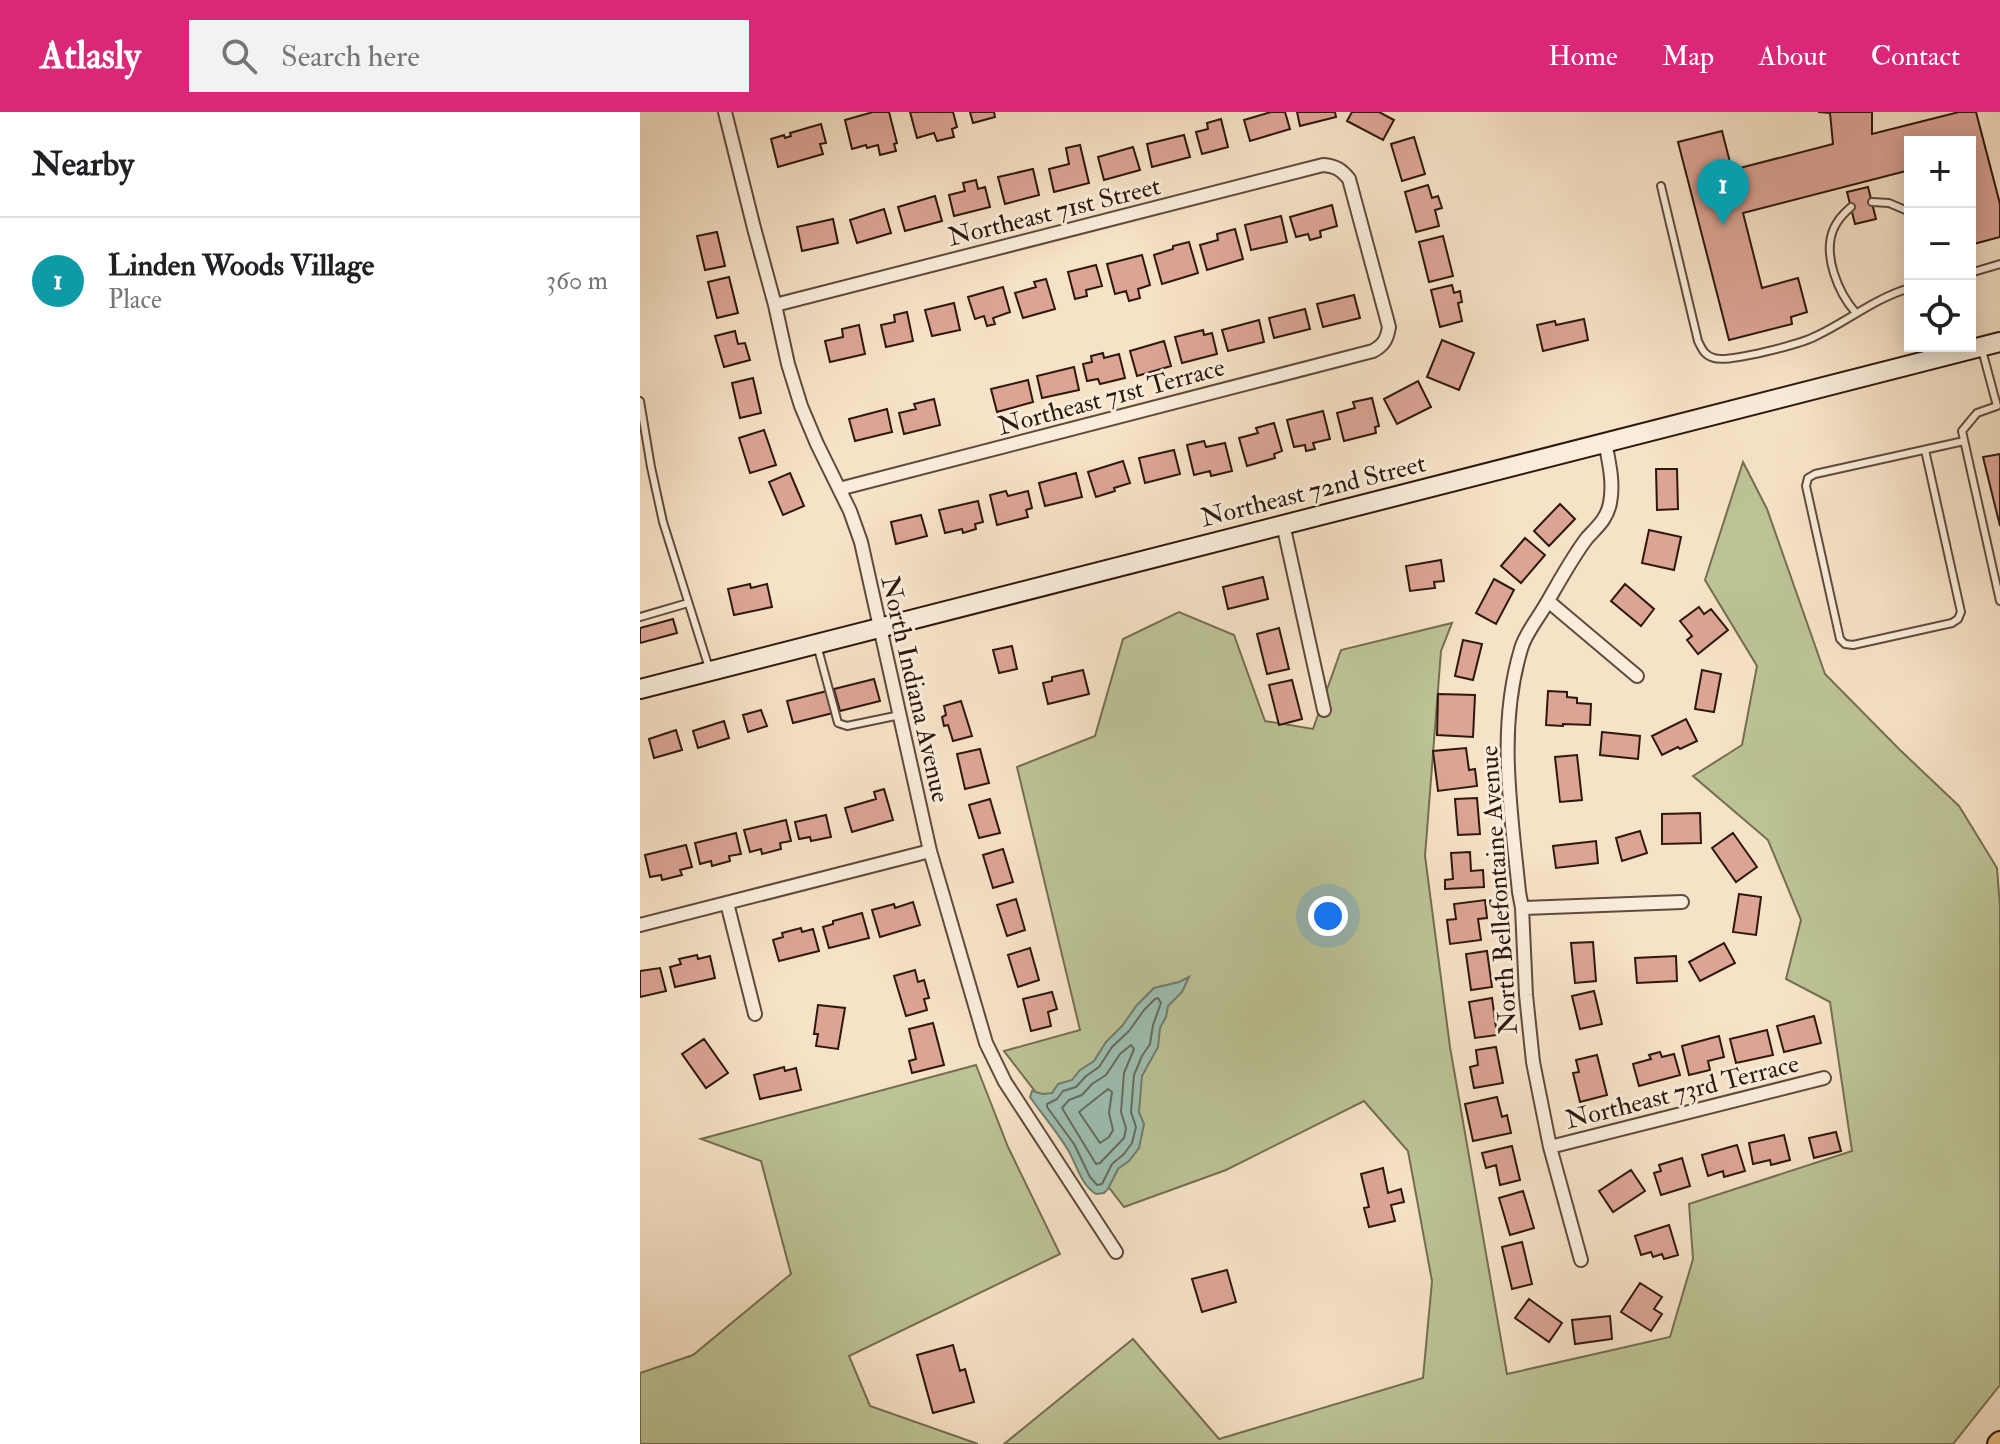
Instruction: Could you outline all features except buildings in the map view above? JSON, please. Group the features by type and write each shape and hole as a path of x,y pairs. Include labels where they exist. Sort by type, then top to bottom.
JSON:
{"main road":[{"name":"Northeast 72nd Street","path":"1976,347 2000,342"},
{"name":"Northeast 72nd Street","path":"640,689 1953,352"}],"street":[{"name":"North Indiana Avenue","path":"725,112 801,406 850,511 861,542 930,851 986,1043 1005,1082 1116,1252"},
{"name":"Northeast 71st Street","path":"775,305 1323,165 1333,166 1349,179 1389,327 1387,338"},
{"name":"Northeast 71st Terrace","path":"839,489 1373,351 1382,346 1387,338"},
{"name":"North Bellefontaine Avenue","path":"1581,1260 1550,1147 1533,1062 1522,908 1506,767 1508,713 1522,644 1588,537 1607,514 1611,481 1605,442"},
{"path":"1283,524 1324,710"},
{"path":"1548,601 1637,676"},
{"path":"640,925 930,851"},
{"path":"1522,908 1682,902"},
{"path":"727,903 755,1014"},
{"name":"Northeast 73rd Terrace","path":"1550,1147 1824,1078"}],"lane":[{"path":"1661,186 1698,341 1703,352 1715,359 1731,359 1813,338 1904,290"},
{"path":"1872,202 1889,203 1904,209"},
{"path":"1851,207 1835,225 1831,247 1837,285 1856,313"},
{"path":"1976,271 2000,264"},
{"path":"1967,352 1998,406 1977,413 1962,431 2000,601"},
{"path":"640,401 663,522 710,671"},
{"path":"1925,450 1961,612 1952,623 1853,645 1845,644 1840,639 1806,486 1808,478 1815,474 1964,441"},
{"path":"640,617 688,603"},
{"path":"817,644 838,723 847,726 900,715"}],"green space":[{"path":"1743,462 1767,509 1825,674 1959,806 1997,868 2000,907 2000,1385 1953,1444 1004,1444 1133,1339 1219,1439 1423,1378 1432,1281 1408,1151 1364,1101 1226,1170 1124,1207 1004,1051 1080,1030 1017,767 1095,736 1123,639 1179,612 1234,635 1265,721 1313,729 1341,650 1452,623 1441,651 1425,856 1450,1047 1507,1374 1670,1337 1693,1259 1689,1204 1852,1151 1830,1002 1786,979 1801,920 1768,840 1693,776 1742,745 1757,666 1705,580"},
{"path":"976,1065 1008,1147 1060,1254 849,1356 870,1406 978,1444 640,1444 640,1373 693,1355 791,1274 761,1161 701,1139"}],"water":[{"path":"1189,977 1182,992 1168,1006 1160,1028 1158,1047 1142,1076 1139,1112 1144,1124 1139,1148 1118,1169 1108,1189 1096,1194 1030,1097 1032,1091 1052,1093 1058,1084 1072,1080 1094,1061 1106,1042 1154,988"}],"place":[{"name":"Linden Woods Village","path":"1723,225"}]}
